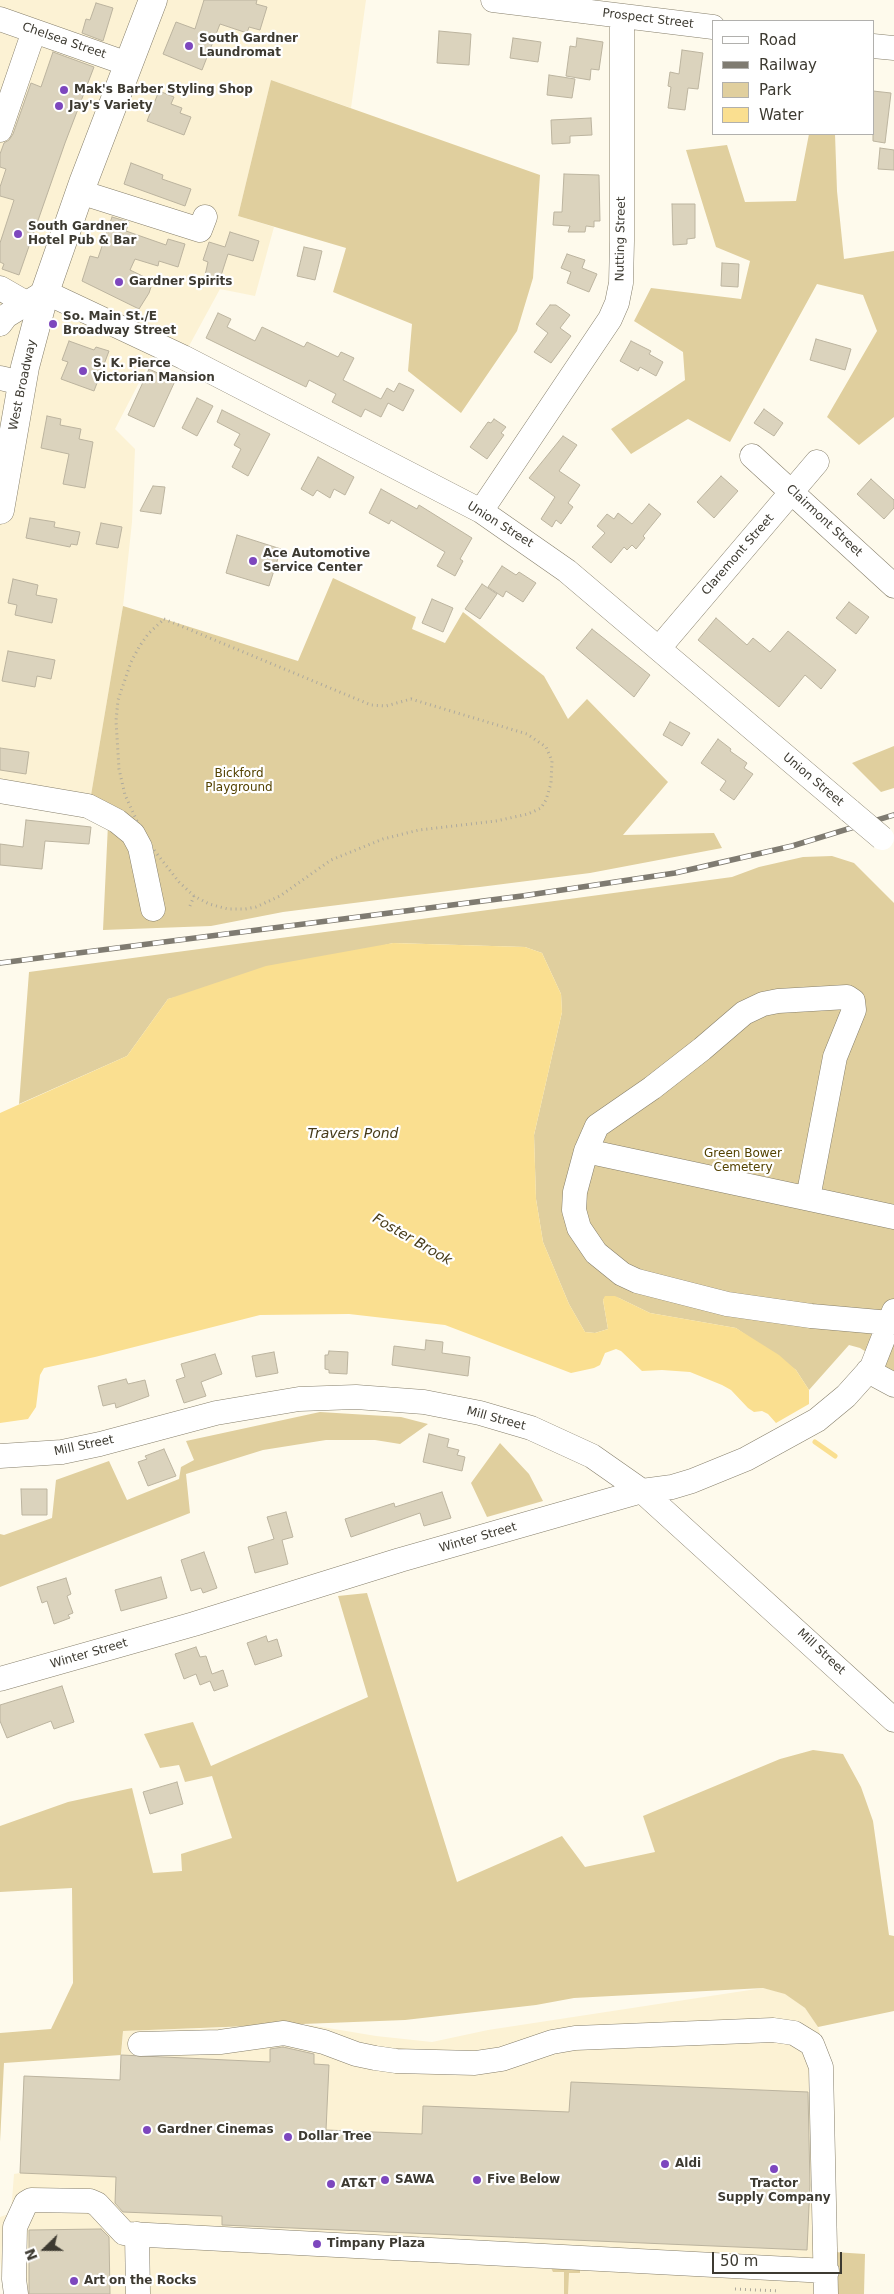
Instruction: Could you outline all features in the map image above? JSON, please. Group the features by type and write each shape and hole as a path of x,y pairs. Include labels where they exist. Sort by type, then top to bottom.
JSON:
{"main road":[{"name":"West Broadway","path":"0,510 11,380 36,297 80,192 153,0"}],"street":[{"name":"Prospect Street","path":"493,0 712,27"},
{"name":"Nutting Street","path":"481,511 610,319 617,303 621,283 622,241 622,16"},
{"name":"Chelsea Street","path":"0,19 128,64"},
{"path":"0,130 34,31"},
{"path":"874,46 894,48"},
{"path":"80,192 200,230 205,217"},
{"name":"Union Street","path":"0,288 36,297 183,357 481,511 567,570 888,843"},
{"path":"0,324 6,316 36,297"},
{"name":"Clairmont Street","path":"752,456 894,586"},
{"name":"Claremont Street","path":"658,648 817,462"},
{"path":"0,791 88,806 118,820 133,834 140,847 153,909"},
{"path":"808,1198 835,1057 854,1010 853,1001 847,997 778,1001 763,1004 744,1012 652,1088 597,1126 586,1151 575,1192 574,1210 579,1228 596,1253 622,1274 638,1281 727,1304 811,1316 892,1317"},
{"path":"586,1151 894,1217"},
{"name":"Winter Street","path":"0,1679 194,1624 400,1560 642,1491 672,1487 746,1460 817,1420 836,1406 868,1372 892,1317"},
{"path":"868,1372 894,1385"},
{"name":"Mill Street","path":"0,1456 62,1452 100,1444 216,1413 299,1399 356,1397 424,1402 480,1413 532,1428 592,1456 642,1491 894,1720"},
{"path":"140,2044 220,2042 284,2033 324,2042 356,2054 375,2058 396,2061 475,2063 502,2059 552,2042 575,2038 773,2030 794,2033 812,2044 821,2068 827,2271 826,2294"},
{"path":"16,2294 14,2278 15,2227 28,2201 90,2201 97,2204 124,2233 827,2271"},
{"path":"138,2234 138,2294"}],"path":[{"path":"164,619 371,705 386,706 410,699 420,701 518,730 536,738 550,753 553,769 546,800 541,808 528,814 496,821 419,830 383,839 331,860 280,896 245,909 228,909 194,896 179,882 143,834 126,795 116,748 118,700 131,662 148,634 164,619"},
{"path":"190,906 194,896"},
{"path":"735,2289 780,2291"}],"shaded area":[{"path":"0,0 366,0 351,108 271,80 238,216 274,227 255,296 220,289 183,357 158,346 115,429 135,449 132,522 123,606 90,801 0,791"},
{"name":"Timpany Plaza","path":"763,1988 785,1993 805,2008 818,2027 829,2062 836,2294 4,2294 0,2258 0,2217 11,2213 14,2174 20,2173 24,2076 120,2080 123,2031 310,2025 376,2036 432,2042 488,2030"}],"green space":[{"path":"271,80 540,175 533,278 517,331 461,413 408,371 412,324 333,292 346,248 238,216"},
{"path":"809,135 835,135 837,191 844,259 894,251 894,417 859,445 827,417 877,331 863,295 817,284 730,442 688,419 631,454 611,429 685,380 683,352 634,321 651,288 741,299 750,261 716,247 686,150 727,145 745,202 796,201"},
{"name":"Bickford Playground","path":"333,578 416,617 412,629 445,643 463,612 544,676 568,719 587,699 668,782 623,835 714,833 722,848 590,873 283,912 211,926 103,930 109,803 90,801 123,606 298,661"},
{"path":"894,746 894,788 881,792 852,763"},
{"name":"Green Bower Cemetery","path":"832,856 854,863 894,903 894,1374 883,1367 882,1362 860,1348 849,1345 809,1390 796,1370 736,1328 650,1313 619,1298 606,1296 603,1300 608,1329 595,1333 585,1332 569,1304 543,1242 536,1199 534,1135 562,1012 561,994 542,953 525,947 393,943 168,999 127,1056 19,1104 29,972 732,877 759,867 803,857"},
{"path":"320,1412 401,1417 428,1424 400,1444 375,1440 326,1440 263,1450 186,1474 190,1513 0,1587 0,1534 4,1535 52,1518 56,1480 109,1461 127,1500 179,1479 181,1467 194,1460 186,1441"},
{"path":"500,1443 529,1474 543,1501 487,1517 471,1483"},
{"path":"367,1593 457,1882 562,1836 585,1867 655,1852 643,1816 780,1759 813,1750 843,1754 861,1787 873,1821 889,1935 894,1936 894,2011 818,2027 805,2008 785,1994 763,1988 574,1998 536,2005 405,2020 123,2031 121,2055 4,2063 0,2142 0,2033 51,2029 73,1983 72,1888 0,1892 0,1826 68,1802 132,1788 153,1873 182,1871 181,1854 232,1838 212,1776 185,1782 179,1765 160,1768 144,1734 193,1722 211,1766 368,1697 338,1596"},
{"path":"834,2252 865,2254 864,2294 835,2294"},
{"path":"580,2266 580,2273 569,2273 568,2294 564,2294 564,2272 553,2272 551,2268"}],"water":[{"name":"Travers Pond","path":"393,943 525,947 542,953 561,994 562,1012 534,1135 536,1199 543,1242 569,1304 585,1332 595,1333 608,1329 603,1300 605,1296 615,1296 650,1313 736,1328 779,1355 796,1370 809,1390 809,1404 776,1423 768,1414 762,1411 754,1412 748,1408 731,1390 722,1385 690,1372 642,1371 621,1351 616,1349 605,1353 600,1365 571,1373 445,1325 349,1314 260,1315 44,1368 40,1375 36,1407 28,1419 0,1423 0,1113 127,1056 168,999 266,966"}],"building":[{"path":"204,0 257,0 256,4 267,7 260,30 249,27 247,33 220,24 202,70 163,54 176,22 195,29"},
{"path":"96,3 113,8 103,41 82,33 86,19 90,20"},
{"path":"439,31 471,34 469,65 437,63"},
{"path":"513,38 541,42 538,62 510,58"},
{"path":"577,38 603,42 599,70 591,69 590,80 566,76 570,46 576,47"},
{"path":"682,50 703,53 698,89 688,88 685,110 668,108 671,87 668,86 670,72 679,74"},
{"path":"53,52 94,67 65,143 19,275 2,269 4,264 0,262 0,243 14,200 0,196 0,187 6,169 0,167 0,154 4,143 13,134 31,83 41,87"},
{"path":"549,75 575,79 572,98 547,95"},
{"path":"159,91 174,97 171,104 182,108 180,113 191,117 184,135 147,121"},
{"path":"874,91 891,93 885,143 873,141"},
{"path":"591,118 592,135 570,136 570,143 552,144 551,120"},
{"path":"880,148 894,150 894,170 878,169"},
{"path":"131,163 163,175 162,179 191,189 185,206 124,184"},
{"path":"564,174 599,175 600,221 594,221 594,227 586,226 585,232 568,232 570,226 553,225 554,212 562,212"},
{"path":"672,204 695,204 695,238 687,239 687,244 673,245"},
{"path":"112,217 129,222 126,231 166,245 168,239 185,244 178,267 159,261 158,266 135,259 130,270 153,281 149,293 139,309 82,281 90,256 98,258"},
{"path":"230,232 259,241 253,261 228,254 218,285 204,280 208,262 203,260 209,242 225,247"},
{"path":"304,247 322,251 315,280 297,276"},
{"path":"567,254 585,260 582,268 597,274 589,292 567,283 571,272 561,268"},
{"path":"722,263 739,264 738,287 721,286"},
{"path":"550,305 556,305 570,315 560,328 571,336 551,363 534,352 548,333 536,324"},
{"path":"218,313 231,319 227,327 255,341 262,327 304,347 307,342 338,357 341,352 354,358 343,380 381,399 387,388 394,392 399,383 414,390 403,411 388,403 381,417 365,409 361,417 332,402 336,394 309,380 306,387 206,338"},
{"path":"816,339 851,349 845,370 810,360"},
{"name":"S. K. Pierce Victorian Mansion","path":"69,341 94,350 96,347 109,351 94,391 61,379 68,362 62,360"},
{"path":"631,341 651,351 649,354 663,362 656,376 640,367 638,371 620,361"},
{"path":"149,369 175,381 154,427 128,415"},
{"path":"197,398 213,406 197,436 182,428"},
{"path":"764,409 783,423 774,436 754,423"},
{"path":"222,410 270,434 248,476 232,467 241,449 234,445 240,434 217,422"},
{"path":"47,416 61,419 60,425 81,429 79,439 93,442 85,488 63,484 69,454 41,448"},
{"path":"494,419 506,427 501,433 504,435 487,459 470,447 488,422 491,423"},
{"path":"563,436 577,445 559,471 580,485 568,503 573,507 561,524 556,520 552,527 541,519 555,497 529,478"},
{"path":"318,457 354,477 345,495 334,489 330,498 317,490 313,496 301,489"},
{"path":"721,476 738,491 714,518 697,502"},
{"path":"871,479 894,500 894,508 884,519 857,494"},
{"path":"153,486 165,487 161,514 140,511"},
{"path":"381,489 417,509 419,505 472,538 460,559 463,561 455,576 437,566 445,552 391,520 389,524 369,513"},
{"path":"649,504 661,514 643,536 645,538 636,549 632,545 627,550 624,547 611,563 592,547 605,533 597,526 607,514 614,519 618,513 632,524"},
{"path":"30,518 55,522 54,527 80,532 77,545 71,544 70,547 26,538"},
{"path":"101,523 122,527 118,548 96,544"},
{"name":"Ace Automotive Service Center","path":"237,535 281,549 269,586 226,573"},
{"path":"502,566 516,575 519,572 536,583 523,602 506,591 503,597 488,587"},
{"path":"13,579 38,585 36,595 57,599 52,623 15,615 17,605 8,603"},
{"path":"482,584 497,594 480,619 465,609"},
{"path":"432,599 453,608 443,632 422,623"},
{"path":"849,602 869,617 856,634 836,618"},
{"path":"716,618 747,645 753,638 770,652 788,631 836,670 821,689 805,675 779,707 698,640"},
{"path":"592,629 650,675 634,697 576,648"},
{"path":"8,651 55,660 51,679 37,676 35,687 2,681"},
{"path":"670,722 690,733 682,746 663,735"},
{"path":"718,739 731,749 730,751 747,763 744,768 753,774 734,800 720,790 726,781 701,763"},
{"path":"0,748 29,752 26,774 0,770"},
{"path":"26,820 91,827 89,844 45,841 42,869 0,865 0,844 23,847"},
{"path":"426,1340 443,1342 442,1353 470,1357 468,1376 392,1365 394,1346 425,1350"},
{"path":"329,1351 348,1352 347,1374 329,1373 329,1370 325,1369 325,1355 328,1355"},
{"path":"274,1352 278,1373 256,1377 252,1356"},
{"path":"215,1354 222,1374 201,1382 206,1396 184,1403 176,1380 185,1377 181,1364"},
{"path":"126,1379 128,1384 145,1380 149,1396 116,1408 115,1403 103,1406 98,1386"},
{"path":"429,1434 449,1439 447,1447 459,1450 457,1455 465,1457 462,1471 423,1462"},
{"path":"164,1449 176,1476 148,1486 138,1462 147,1459 145,1456"},
{"path":"21,1489 47,1489 47,1515 22,1515"},
{"path":"442,1492 451,1518 424,1526 420,1513 351,1537 345,1519 394,1503 395,1507"},
{"path":"286,1512 293,1537 282,1540 288,1564 255,1573 248,1547 274,1539 267,1517"},
{"path":"204,1552 217,1588 203,1593 201,1588 191,1591 181,1560"},
{"path":"161,1577 167,1598 121,1611 115,1590"},
{"path":"66,1578 71,1594 67,1596 73,1613 68,1615 70,1618 54,1624 47,1601 42,1603 37,1587"},
{"path":"266,1636 268,1642 277,1639 282,1656 255,1665 247,1643"},
{"path":"196,1647 200,1657 206,1656 212,1674 223,1670 228,1686 214,1691 210,1681 200,1685 196,1674 184,1679 175,1654"},
{"path":"62,1686 74,1722 54,1729 51,1721 7,1738 0,1721 0,1705"},
{"path":"177,1782 183,1804 150,1814 143,1792"},
{"path":"283,2047 314,2054 314,2064 329,2065 326,2130 422,2134 423,2106 569,2112 571,2082 808,2092 810,2185 807,2250 222,2225 222,2216 123,2212 115,2203 116,2177 20,2173 24,2076 120,2080 121,2055 270,2062 270,2049"},
{"path":"101,2229 109,2237 110,2294 29,2294 29,2230"}],"waterway":[{"name":"Foster Brook","path":"815,1442 835,1456"}],"railway":[{"path":"0,963 522,896 675,873 792,846 894,815"}],"place":[{"name":"South Gardner Laundromat","path":"189,46"},
{"name":"Mak's Barber Styling Shop","path":"64,90"},
{"name":"Jay's Variety","path":"59,106"},
{"name":"South Gardner Hotel Pub & Bar","path":"18,234"},
{"name":"Gardner Spirits","path":"119,282"},
{"name":"So. Main St./E Broadway Street","path":"53,324"},
{"name":"S. K. Pierce Victorian Mansion","path":"83,371"},
{"name":"Ace Automotive Service Center","path":"253,561"},
{"name":"Gardner Cinemas","path":"147,2130"},
{"name":"Dollar Tree","path":"288,2137"},
{"name":"Aldi","path":"665,2164"},
{"name":"Tractor Supply Company","path":"774,2169"},
{"name":"SAWA","path":"385,2180"},
{"name":"Five Below","path":"477,2180"},
{"name":"AT&T","path":"331,2184"},
{"name":"Timpany Plaza","path":"317,2244"},
{"name":"Art on the Rocks","path":"74,2281"}]}
